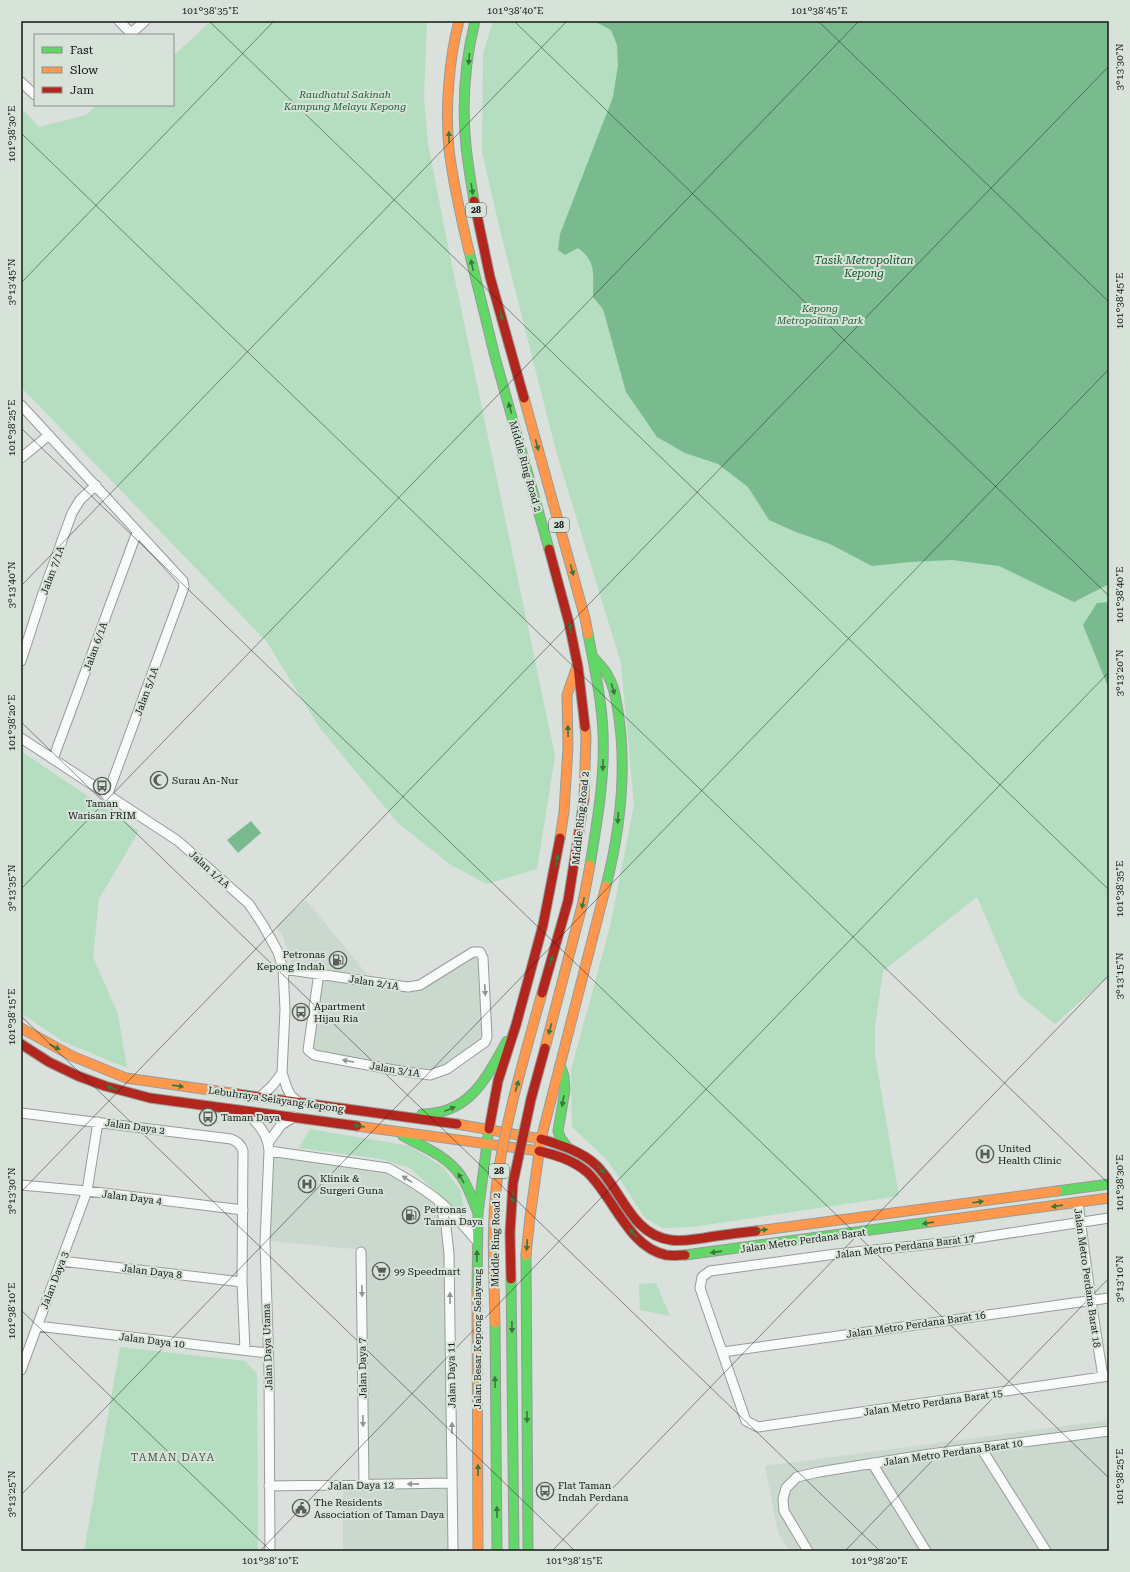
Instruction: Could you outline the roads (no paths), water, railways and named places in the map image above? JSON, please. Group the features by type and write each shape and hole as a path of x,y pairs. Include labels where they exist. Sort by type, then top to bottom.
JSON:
{"main road":[{"name":"Middle Ring Road 2","path":"459,21 455,36 448,96 449,148 459,208 475,281 495,357 569,623 578,666 586,736 584,800 568,901 514,1094 497,1182 494,1241 498,1551"},
{"name":"Middle Ring Road 2","path":"474,21 465,95 466,146 475,207 490,276 585,618 593,657 603,733 603,764 600,802 583,902 531,1099 513,1184 510,1233 514,1551"},
{"path":"528,1551 526,1260 530,1217 541,1139 610,869 617,835 622,746 617,700 610,678 593,657"},
{"path":"398,1117 445,1112 457,1106 478,1088 487,1076 516,1025 543,925 556,868 564,812 568,747 567,695 578,666"},
{"name":"Jalan Besar Kepong Selayang","path":"478,1551 478,1213 489,1128 498,1081 516,1025"},
{"name":"Lebuhraya Selayang Kepong","path":"21,1028 42,1041 84,1062 126,1078 297,1101 398,1117 489,1128 541,1139"},
{"name":"Lebuhraya Selayang Kepong","path":"21,1044 78,1077 150,1098 539,1150"},
{"path":"560,1063 564,1076 565,1090 558,1131 561,1139 568,1148"},
{"path":"498,1081 503,1095 512,1103 523,1107 533,1106 541,1101 554,1086"},
{"path":"397,1132 436,1154 457,1171 468,1188 478,1213"},
{"name":"Jalan Metro Perdana Barat","path":"541,1139 586,1156 608,1176 639,1226 650,1234 668,1240 687,1240 1109,1184"},
{"name":"Jalan Metro Perdana Barat","path":"539,1150 567,1159 588,1172 601,1187 632,1232 645,1245 665,1254 688,1255 1109,1198"},
{"path":"480,1201 496,1181 505,1176 514,1176 521,1180 524,1186 528,1199 530,1217"}],"street":[{"path":"118,21 130,34 145,21"},
{"path":"21,82 34,93"},
{"path":"21,405 96,485 137,532"},
{"path":"21,458 49,436"},
{"name":"Jalan 7/1A","path":"21,661 43,593 72,513 80,500 96,485"},
{"name":"Jalan 5/1A","path":"107,796 184,586 179,575 137,532"},
{"name":"Jalan 6/1A","path":"53,759 137,532"},
{"name":"Jalan 1/1A","path":"21,738 107,796 178,841 249,904 264,925 278,952 283,969 286,1010 282,1073 291,1096 297,1101"},
{"name":"Jalan 2/1A","path":"283,969 319,973 408,988 420,985 473,952 480,952"},
{"name":"Jalan 3/1A","path":"319,973 308,1050 310,1053 394,1070 430,1075 447,1069 485,1042 487,1037 483,958 480,952"},
{"path":"260,1097 272,1086 282,1073"},
{"path":"244,1110 264,1133 268,1147"},
{"name":"Jalan Daya 2","path":"21,1113 237,1141 242,1146 243,1150 243,1210"},
{"path":"268,1147 281,1126 295,1117"},
{"name":"Jalan Daya 3","path":"21,1370 87,1191 98,1122"},
{"path":"268,1147 388,1168 439,1201 455,1216 477,1241"},
{"name":"Jalan Daya Utama","path":"268,1147 265,1243 267,1353 269,1369 270,1551"},
{"name":"Jalan Daya 4","path":"21,1186 87,1191 243,1210"},
{"name":"Jalan Daya 11","path":"439,1201 446,1226 449,1254 453,1551"},
{"name":"Jalan Metro Perdana Barat 18","path":"1078,1203 1091,1300 1106,1377"},
{"path":"243,1210 242,1282 245,1350"},
{"name":"Jalan Metro Perdana Barat 17","path":"723,1352 700,1288 702,1278 710,1271 836,1254 950,1242 1109,1218"},
{"path":"665,1254 668,1240"},
{"name":"Jalan Daya 7","path":"361,1252 364,1485"},
{"name":"Jalan Daya 8","path":"61,1261 242,1282"},
{"name":"Jalan Metro Perdana Barat 16","path":"723,1352 1109,1298"},
{"name":"Jalan Daya 10","path":"37,1326 267,1353"},
{"name":"Jalan Metro Perdana Barat 15","path":"723,1352 746,1421 758,1427 1106,1377"},
{"name":"Jalan Metro Perdana Barat 10","path":"808,1551 784,1511 783,1499 786,1488 797,1476 872,1463 1109,1430"},
{"path":"981,1448 1046,1551"},
{"path":"872,1463 926,1551"},
{"name":"Jalan Daya 12","path":"269,1486 452,1483"}],"water":[{"name":"Tasik Metropolitan Kepong","path":"594,21 1109,21 1109,586 1107,585 1074,602 999,566 952,560 872,566 830,544 796,532 769,520 748,487 718,464 685,453 657,437 626,392 603,309 593,297 593,270 588,258 578,248 565,255 558,250 560,234 613,97 618,65 617,45 611,30"},
{"path":"1109,602 1109,689 1083,625 1097,603"},
{"path":"251,821 261,833 238,853 227,840"}],"place":[{"name":"Surau An-Nur","path":"159,780"},
{"name":"Taman Warisan FRIM","path":"102,786"},
{"name":"Petronas Kepong Indah","path":"338,960"},
{"name":"Apartment Hijau Ria","path":"301,1012"},
{"name":"Taman Daya","path":"208,1117"},
{"name":"United Health Clinic","path":"985,1154"},
{"name":"Klinik & Surgeri Guna","path":"307,1184"},
{"name":"Petronas Taman Daya","path":"411,1215"},
{"name":"99 Speedmart","path":"381,1271"},
{"name":"Flat Taman Indah Perdana","path":"545,1491"},
{"name":"The Residents Association of Taman Daya","path":"301,1508"}],"district":[{"name":"TAMAN DAYA","path":"173,1457"}],"park label":[{"name":"Raudhatul Sakinah Kampung Melayu Kepong","path":"345,100"},
{"name":"Kepong Metropolitan Park","path":"820,314"}]}
